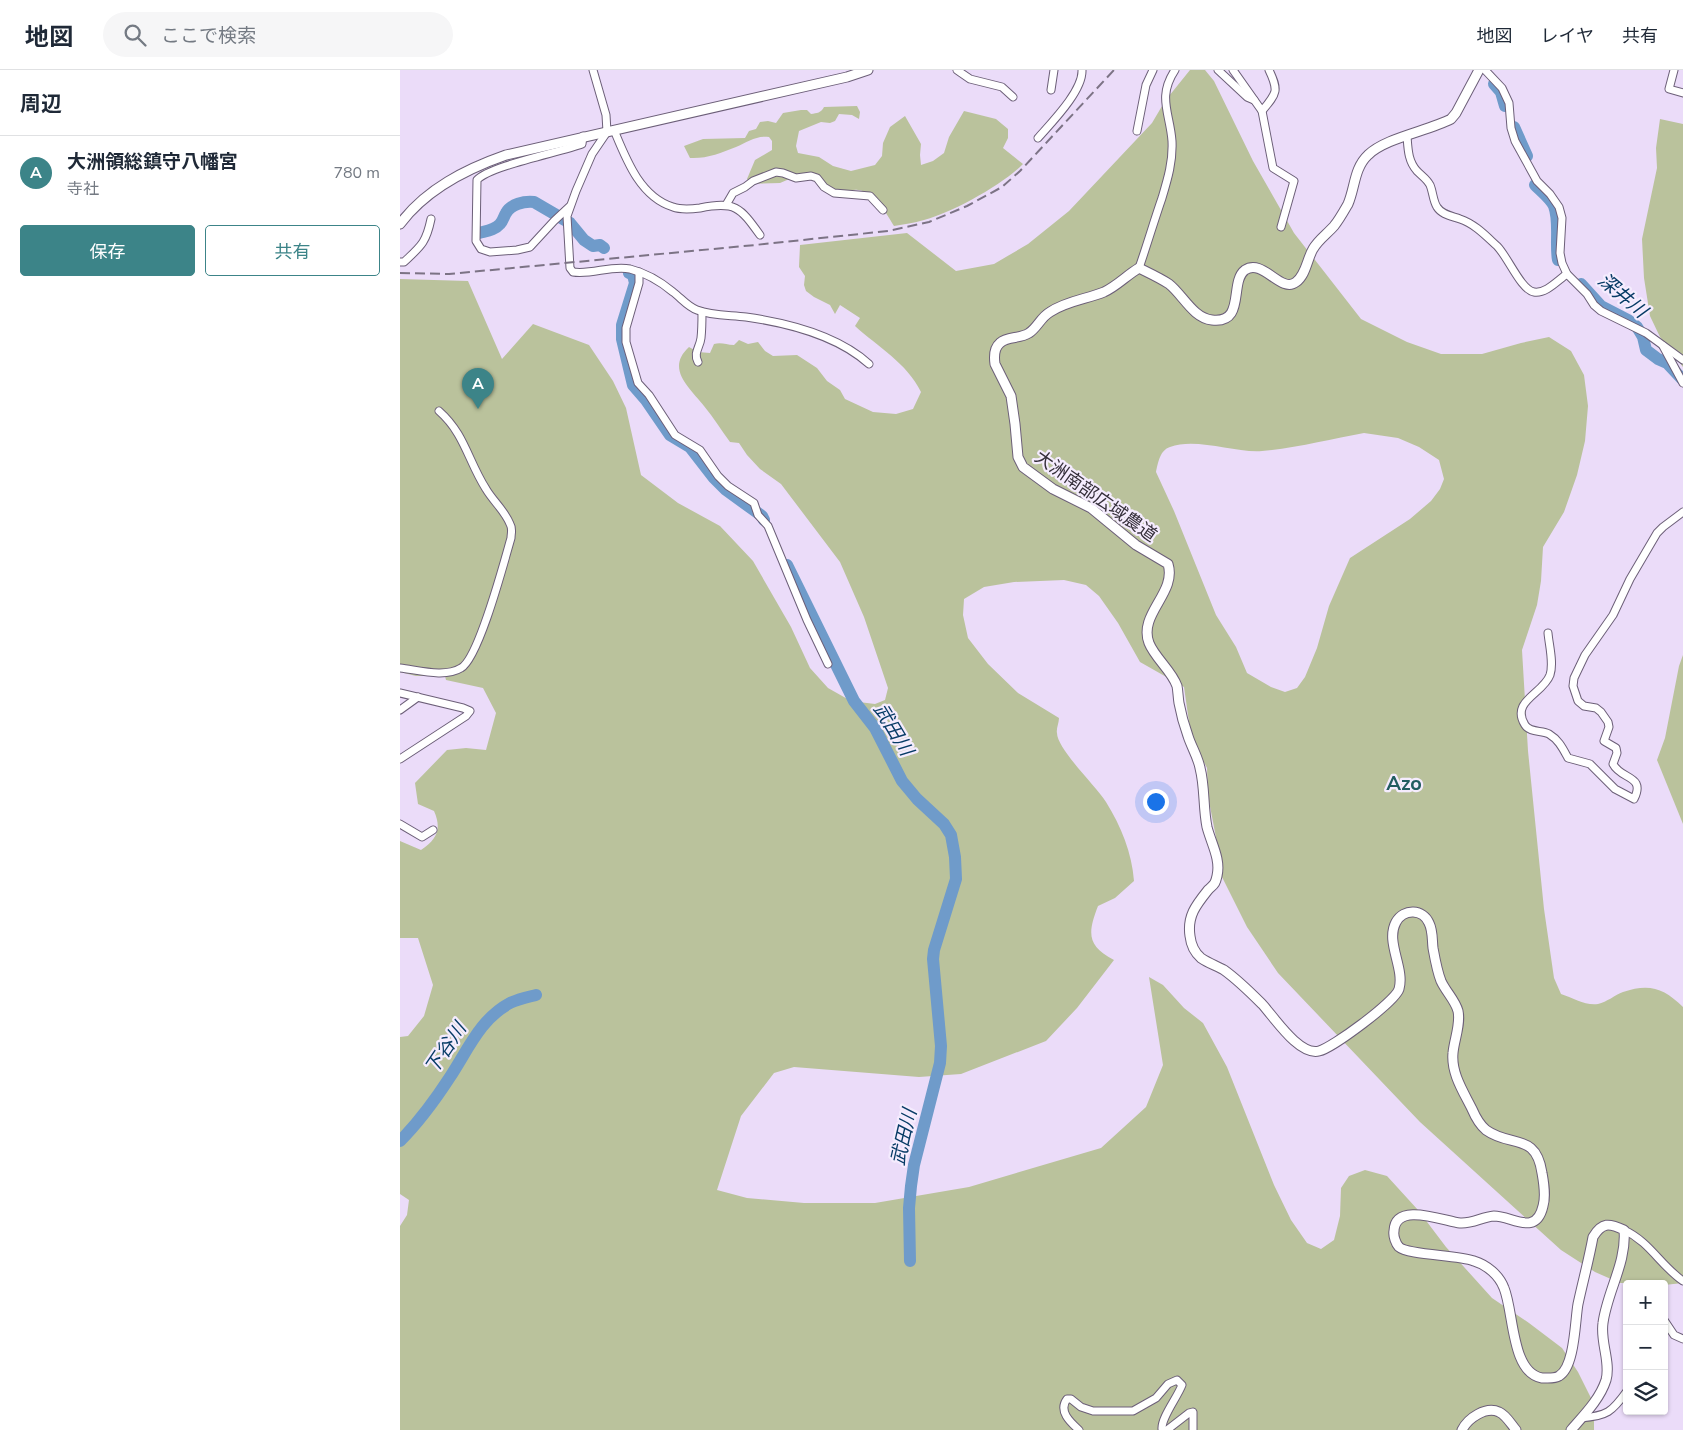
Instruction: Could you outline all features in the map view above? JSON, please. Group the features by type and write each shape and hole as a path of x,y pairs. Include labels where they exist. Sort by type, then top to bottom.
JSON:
{"street":[{"path":"593,70 611,131 630,168 650,194 674,208 691,209 730,205 746,216 760,236"},
{"path":"400,224 427,196 451,179 477,165 506,154 847,77 868,70"},
{"path":"957,70 970,78 1002,87 1013,97"},
{"path":"1051,90 1054,70"},
{"path":"1038,138 1068,104 1082,76 1082,70"},
{"path":"1137,131 1146,84 1153,70"},
{"path":"1175,70 1166,85 1164,99 1172,138 1172,156 1168,179 1139,268 1170,285 1200,316 1211,320 1222,320 1230,314 1235,305 1242,274 1246,269 1254,267 1263,270 1282,283 1292,285 1298,282 1314,246 1333,227 1348,203 1360,166 1368,155 1380,147 1451,119 1481,71 1502,88 1509,103 1514,141 1537,181 1550,194 1559,207 1562,218 1560,253 1567,274 1601,311 1646,333 1683,360"},
{"path":"1218,70 1247,97 1257,102"},
{"path":"1233,70 1262,111 1274,168 1294,181 1281,227"},
{"path":"1262,111 1276,91 1276,84 1269,70"},
{"path":"1674,70 1669,89 1683,93"},
{"path":"611,131 592,154 569,206 566,225 570,268 573,272 580,274 618,268 639,272 654,279 687,304 702,312 758,319 816,334 858,354 869,364"},
{"path":"569,206 530,247 525,249 490,252 481,249 476,241 478,180 481,176 506,166 582,144 583,136"},
{"path":"1407,136 1409,158 1412,165 1426,178 1439,210 1469,222 1481,232 1507,258 1527,290 1542,292 1567,274"},
{"path":"726,205 733,193 753,181 776,172 796,178 811,176 817,178 824,187 834,193 870,196 883,210"},
{"path":"400,262 404,262 422,244 427,236 431,219"},
{"name":"大洲南部広域農道","path":"1139,268 1105,291 1059,306 1049,312 1027,334 1019,338 1005,339 997,345 994,359 1011,396 1018,457 1023,467 1053,490 1091,508 1136,545 1168,564 1172,575 1147,627 1149,642 1176,683 1188,736 1200,767 1208,830 1217,856 1218,873 1215,883 1193,908 1189,922 1195,952 1201,958 1234,977 1296,1042 1306,1050 1319,1051 1364,1022 1393,1000 1399,990 1399,976 1393,938 1397,919 1405,913 1414,911 1422,913 1428,920 1442,982 1458,1011 1459,1021 1452,1058 1457,1077 1477,1119 1486,1130 1528,1146 1536,1152 1541,1163 1544,1204 1541,1214 1533,1222 1523,1224 1491,1216 1472,1222 1460,1222 1424,1215 1410,1215 1400,1218 1394,1226 1396,1245 1404,1250 1473,1260 1488,1267 1504,1287 1522,1358 1527,1369 1534,1376 1548,1379 1558,1377 1565,1369 1575,1335 1576,1314 1593,1237 1598,1229 1605,1225 1615,1226 1624,1230"},
{"path":"639,272 640,282 626,328 626,342 638,383 675,435 700,450 718,476 728,486 754,503 758,515 768,526 807,620 828,664"},
{"path":"698,362 696,358 701,339 702,312"},
{"path":"1662,345 1683,383"},
{"path":"400,668 437,673 457,670 468,662 477,645 511,538 512,528 507,516 491,497 477,475 459,434 451,421 439,411"},
{"path":"1548,633 1552,668 1549,677 1524,703 1520,716 1526,727 1548,734 1558,741 1568,758 1590,764 1615,789 1634,799 1637,793 1637,786 1634,780 1616,769 1614,764 1617,753 1616,748 1604,741 1609,727 1608,722 1596,708 1584,706 1578,701 1573,686 1574,678 1584,655 1613,615 1630,578 1657,533 1683,512"},
{"path":"400,693 470,711 466,716 400,759"},
{"path":"400,710 418,697"},
{"path":"400,824 422,837 433,830"},
{"path":"1624,1230 1642,1240 1670,1271 1683,1281"},
{"path":"1571,1430 1600,1393 1606,1379 1607,1367 1601,1337 1603,1322 1623,1254 1624,1230"},
{"path":"1667,1325 1674,1335 1683,1339"},
{"path":"1079,1430 1068,1421 1063,1409 1067,1398 1081,1407 1093,1411 1133,1411 1156,1398 1168,1384 1177,1380 1182,1386 1164,1417 1161,1424 1162,1429 1166,1430 1193,1412 1193,1430"},
{"path":"1581,1418 1600,1416 1609,1412 1623,1396"},
{"path":"1462,1430 1477,1414 1492,1410 1501,1412 1516,1430"}],"green space":[{"path":"1190,70 1205,70 1214,81 1253,161 1294,233 1361,319 1407,342 1441,354 1482,354 1549,337 1571,351 1584,375 1588,406 1585,441 1577,475 1564,512 1543,547 1541,581 1537,605 1522,650 1528,751 1544,909 1554,978 1561,994 1584,1003 1598,1004 1632,989 1648,988 1656,989 1669,995 1683,1007 1683,1283 1668,1285 1668,1280 1623,1280 1623,1283 1620,1283 1595,1272 1561,1250 1420,1122 1278,973 1247,927 1220,873 1219,853 1208,796 1207,768 1197,749 1190,729 1184,687 1140,662 1118,623 1099,596 1086,585 1064,580 1014,582 984,587 964,599 963,615 968,638 988,664 1018,693 1059,718 1057,733 1063,748 1106,802 1121,830 1131,860 1134,881 1115,898 1098,906 1091,931 1094,944 1105,955 1114,960 1077,1008 1046,1041 961,1074 919,1077 794,1067 774,1073 741,1116 717,1190 747,1198 804,1203 875,1203 969,1187 1101,1148 1146,1107 1163,1065 1149,977 1163,985 1184,1008 1203,1023 1227,1067 1274,1185 1291,1220 1307,1243 1321,1249 1334,1240 1340,1216 1341,1188 1349,1176 1365,1170 1387,1176 1418,1210 1446,1247 1492,1298 1562,1348 1578,1372 1594,1404 1594,1430 400,1430 400,1226 407,1215 409,1200 400,1194 400,1037 408,1036 424,1016 433,985 418,938 400,938 400,841 421,850 434,838 438,823 434,811 418,804 415,783 447,750 466,748 486,750 496,713 483,688 446,680 445,676 416,676 400,672 400,279 468,281 502,359 533,324 589,345 613,381 626,408 641,475 678,503 720,526 753,561 791,627 810,668 828,688 851,701 875,704 885,700 888,688 864,617 840,562 781,484 760,469 739,443 730,442 682,378 679,363 682,355 689,347 698,352 710,353 714,344 734,345 739,340 748,344 758,342 765,351 773,356 797,355 817,368 827,381 840,390 845,399 873,412 896,414 913,409 921,392 908,372 900,364 855,326 860,318 840,305 835,314 830,305 806,291 804,285 805,276 799,267 800,245 907,233 956,271 994,264 1028,244 1069,211 1152,123 1165,101","holes":["1364,433 1398,438 1419,447 1439,460 1444,479 1440,489 1431,501 1410,519 1350,558 1329,606 1317,648 1305,677 1297,688 1285,692 1271,687 1247,673 1236,647 1216,615 1174,511 1156,472 1164,451 1180,444 1203,444 1251,451 1275,450"]},
{"path":"857,106 860,112 859,119 852,115 839,114 835,121 830,123 821,122 799,131 796,146 798,153 819,157 833,166 851,171 875,165 882,156 883,143 890,127 905,116 921,144 921,165 933,161 944,153 949,137 964,111 996,119 1008,129 1008,138 1003,148 1023,164 990,189 949,211 913,223 894,226 879,204 870,195 858,190 835,190 819,177 794,177 780,183 750,184 747,179 755,160 772,150 772,141 769,137 756,138 702,158 690,158 684,146 703,139 745,138 749,131 756,129 760,122 776,123 783,113 807,110 811,114 820,112 824,107"},
{"path":"1660,119 1683,124 1683,367 1660,337 1650,316 1644,278 1642,239 1657,168 1656,148"},
{"path":"1683,655 1683,824 1657,760 1665,738 1679,666"}],"waterway":[{"name":"深井川","path":"1494,84 1501,92 1505,106"},
{"name":"深井川","path":"1514,127 1527,156"},
{"name":"深井川","path":"1535,185 1548,198 1556,212 1558,260"},
{"name":"武田川","path":"479,233 498,226 508,210 514,205 534,202 570,223 584,240 593,246 600,245 604,248"},
{"name":"武田川","path":"629,273 633,275 635,283 622,325 622,339 633,385 646,400 670,435 690,447 726,490 762,516 764,520"},
{"name":"深井川","path":"1581,284 1601,306 1628,320 1637,327 1643,337 1646,350 1667,363 1682,379"},
{"name":"武田川","path":"787,565 854,701 875,728 902,781 917,799 944,824 951,835 955,857 956,879 934,950 933,959 941,1046 940,1063 914,1165 909,1208 910,1261"},
{"name":"下谷川","path":"400,1141 433,1102 490,1018 510,1003 536,995"}],"railway":[{"path":"400,273 449,274 755,245 888,231 929,222 967,206 1002,187 1020,171 1114,70"}],"place":[{"name":"大洲領総鎮守八幡宮","path":"478,409"}],"district":[{"name":"Azo","path":"1404,783"}]}
